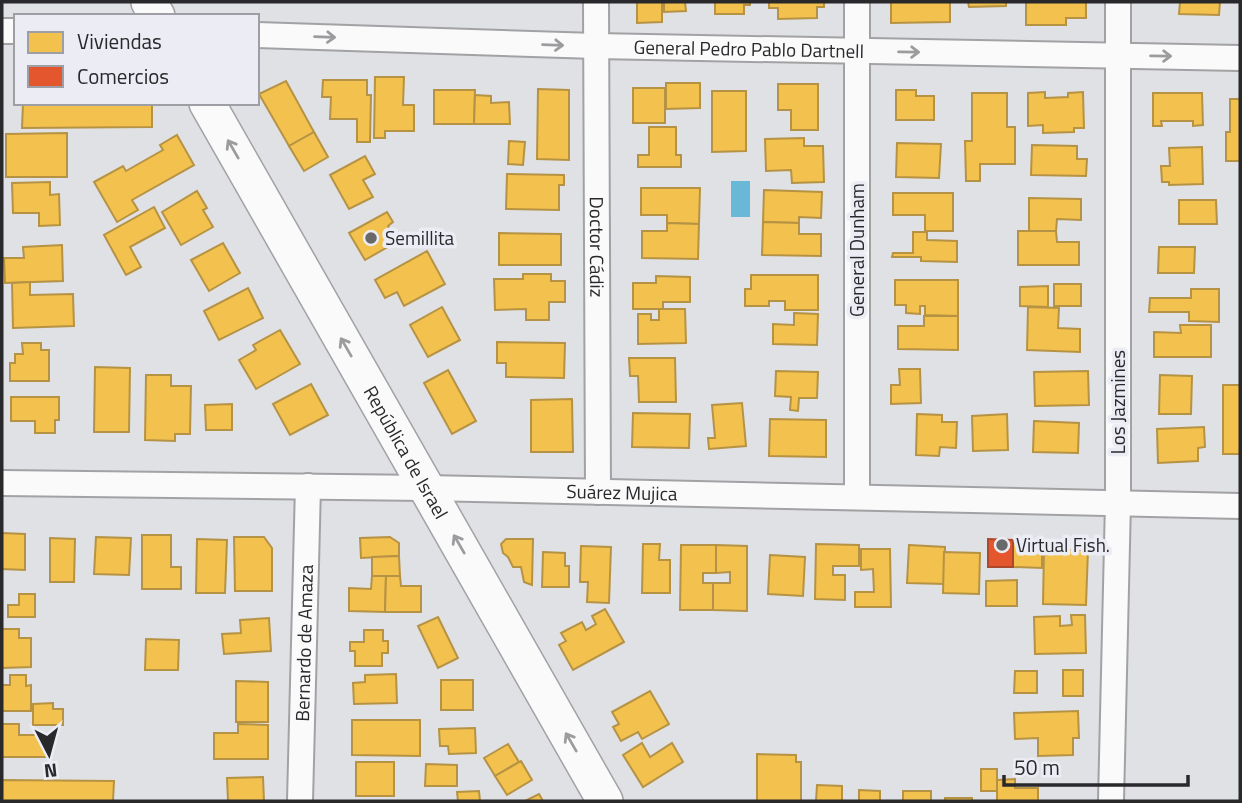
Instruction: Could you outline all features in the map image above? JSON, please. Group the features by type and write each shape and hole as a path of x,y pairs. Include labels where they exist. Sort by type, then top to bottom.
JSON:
{"street":[{"name":"Doctor Cádiz","path":"596,2 598,492"},
{"name":"General Dunham","path":"857,2 858,497"},
{"name":"Los Jazmines","path":"1111,801 1118,502 1118,2"},
{"name":"General Pedro Pablo Dartnell","path":"259,35 596,46 1240,58"},
{"name":"República de Israel","path":"208,105 605,801"},
{"name":"Suárez Mujica","path":"2,483 426,488 1240,506"},
{"name":"Bernardo de Amaza","path":"300,801 308,486"}],"water":[{"path":"731,181 750,181 750,217 731,217"}],"building: Viviendas":[{"path":"637,2 662,2 662,22 637,23"},
{"path":"664,2 685,2 686,11 664,12"},
{"path":"715,2 750,2 750,5 744,5 744,14 715,14"},
{"path":"769,2 824,2 824,7 817,7 817,18 778,19 778,8 769,8"},
{"path":"891,2 950,2 950,22 891,23"},
{"path":"968,2 1006,2 1006,6 969,7"},
{"path":"1026,2 1086,2 1086,18 1066,18 1066,25 1026,25"},
{"path":"1180,2 1220,2 1219,15 1179,14"},
{"path":"375,77 404,77 403,105 414,105 414,131 385,131 385,138 374,138"},
{"path":"323,80 367,80 367,95 371,95 370,142 357,142 357,119 330,119 331,97 322,97"},
{"path":"286,81 314,132 289,146 259,94"},
{"path":"666,83 700,83 700,108 666,109"},
{"path":"778,84 818,84 818,130 791,130 791,110 778,110"},
{"path":"633,88 665,88 665,123 633,123"},
{"path":"538,89 569,90 569,160 537,159"},
{"path":"434,90 475,90 474,124 434,124"},
{"path":"896,90 916,90 916,96 934,96 934,120 896,120"},
{"path":"712,91 746,91 746,151 712,152"},
{"path":"1045,92 1045,98 1068,97 1068,93 1083,92 1084,128 1074,128 1074,132 1043,133 1043,125 1028,126 1028,93"},
{"path":"972,93 1007,93 1007,127 1015,127 1015,164 980,164 980,181 966,181 965,141 972,141"},
{"path":"1153,93 1202,93 1203,125 1193,126 1193,121 1161,121 1162,126 1153,126"},
{"path":"475,95 491,96 491,103 509,102 510,124 474,124"},
{"path":"1230,99 1240,99 1240,161 1226,161 1226,132 1230,132"},
{"path":"23,105 152,105 152,127 22,128"},
{"path":"649,127 676,127 676,155 681,155 681,167 638,167 638,155 649,155"},
{"path":"314,132 328,157 304,171 289,146"},
{"path":"67,133 67,177 6,177 6,134"},
{"path":"177,135 194,165 132,200 138,210 117,222 94,182 123,166 126,171 163,150 160,145"},
{"path":"804,138 804,146 823,146 824,182 792,183 791,170 766,171 765,139"},
{"path":"509,141 525,142 523,165 508,164"},
{"path":"897,143 941,144 939,178 896,177"},
{"path":"1032,145 1077,146 1077,159 1087,159 1086,176 1031,175"},
{"path":"1202,147 1203,184 1169,185 1169,182 1162,182 1161,166 1170,166 1169,148"},
{"path":"365,156 375,174 363,180 373,197 349,209 330,175"},
{"path":"507,174 564,175 564,185 559,185 559,210 506,209"},
{"path":"50,182 50,195 59,194 60,225 39,226 39,213 13,213 12,183"},
{"path":"641,188 700,188 699,224 667,223 667,215 641,215"},
{"path":"764,190 822,192 821,218 799,217 799,223 763,222"},
{"path":"197,191 207,208 203,210 213,227 181,245 162,212"},
{"path":"893,193 953,193 953,231 925,231 925,215 893,215"},
{"path":"1029,198 1081,199 1081,220 1057,219 1056,231 1029,231"},
{"path":"1179,200 1216,200 1217,224 1179,224"},
{"path":"154,207 165,228 130,247 141,267 126,275 104,235"},
{"path":"387,212 393,222 388,226 391,232 387,235 393,244 365,260 349,233"},
{"path":"763,222 799,223 799,234 821,234 821,256 762,255"},
{"path":"667,223 699,224 698,259 642,258 642,231 667,231"},
{"path":"1018,231 1056,231 1057,242 1079,242 1079,265 1018,265"},
{"path":"913,232 927,232 927,240 957,241 957,262 921,261 921,257 892,257 893,253 913,253"},
{"path":"499,233 561,234 561,265 499,265"},
{"path":"223,243 240,273 209,291 191,260"},
{"path":"62,245 63,281 5,283 4,258 24,258 23,247"},
{"path":"1159,247 1195,247 1194,273 1158,273"},
{"path":"427,251 445,284 404,306 397,292 385,298 375,280"},
{"path":"523,274 551,274 551,281 565,281 565,302 549,302 549,320 526,320 526,309 495,310 494,279 523,279"},
{"path":"751,275 818,275 818,310 785,310 785,301 769,301 769,306 745,306 745,289 751,289"},
{"path":"656,276 690,277 690,302 663,302 663,309 633,309 633,283 656,283"},
{"path":"895,280 958,280 958,316 925,315 925,306 920,306 920,314 906,313 906,305 895,305"},
{"path":"30,282 30,295 73,294 74,326 13,328 12,283"},
{"path":"1054,284 1081,284 1081,306 1054,306"},
{"path":"1048,286 1048,307 1020,306 1020,287"},
{"path":"248,288 263,318 219,340 204,311"},
{"path":"1191,289 1219,289 1219,322 1189,321 1189,312 1149,312 1150,298 1191,298"},
{"path":"442,307 460,340 428,357 410,325"},
{"path":"1028,307 1059,308 1058,328 1080,329 1080,352 1027,350"},
{"path":"659,309 685,309 686,343 638,344 638,314 651,314 651,320 659,320"},
{"path":"794,313 818,314 817,345 773,344 773,324 794,325"},
{"path":"924,316 958,316 958,350 898,349 898,326 924,326"},
{"path":"1180,325 1211,325 1211,357 1154,357 1154,332 1181,333"},
{"path":"280,330 300,364 256,389 239,360 256,350 253,345"},
{"path":"497,342 565,343 564,378 506,377 506,363 497,363"},
{"path":"22,343 41,343 41,350 49,350 49,381 10,381 10,363 15,363 15,354 23,354"},
{"path":"629,358 675,358 676,402 639,402 638,376 630,376"},
{"path":"95,367 130,368 129,432 94,432"},
{"path":"899,369 920,369 921,403 891,404 891,385 900,385"},
{"path":"448,370 476,421 452,434 424,383"},
{"path":"776,371 818,372 817,398 799,398 798,411 790,410 791,397 775,396"},
{"path":"1088,371 1089,405 1035,406 1034,372"},
{"path":"146,375 171,375 171,386 191,386 190,434 175,434 175,441 145,440"},
{"path":"1160,375 1192,376 1191,414 1159,414"},
{"path":"311,384 328,415 290,435 273,404"},
{"path":"1223,385 1240,385 1240,454 1223,454"},
{"path":"11,397 59,397 59,420 55,420 55,433 35,433 35,421 11,421"},
{"path":"572,399 573,452 531,452 531,400"},
{"path":"742,403 746,446 709,449 708,438 715,438 712,405"},
{"path":"232,404 232,430 206,430 205,405"},
{"path":"633,413 690,414 689,448 632,447"},
{"path":"917,414 942,415 942,422 957,422 956,448 940,447 939,456 916,455"},
{"path":"1007,414 1008,450 973,451 972,416"},
{"path":"770,419 826,420 826,457 769,456"},
{"path":"1034,421 1079,423 1078,453 1033,452"},
{"path":"1204,427 1205,447 1198,448 1198,461 1158,463 1157,429"},
{"path":"2,533 25,534 25,570 2,569"},
{"path":"142,535 171,535 171,567 181,567 181,589 142,589"},
{"path":"96,537 131,538 129,575 94,574"},
{"path":"234,537 264,537 272,548 272,591 235,591"},
{"path":"390,537 399,543 399,556 361,558 360,538"},
{"path":"50,538 75,539 74,582 50,582"},
{"path":"197,539 227,540 225,593 196,593"},
{"path":"506,539 533,539 532,585 524,582 521,567 513,567 503,553 501,544"},
{"path":"1013,540 1042,540 1042,568 1013,567"},
{"path":"643,544 660,544 659,560 670,560 670,593 642,593"},
{"path":"816,544 859,545 859,566 833,566 833,575 845,575 845,600 815,599"},
{"path":"681,545 716,545 716,573 703,573 703,583 713,583 713,610 680,610"},
{"path":"716,545 747,546 747,611 713,610 713,583 730,583 730,572 716,573"},
{"path":"909,545 945,547 944,584 907,583"},
{"path":"581,546 611,547 609,603 587,602 588,582 580,582"},
{"path":"861,549 890,549 891,607 855,607 855,592 874,592 873,569 861,570"},
{"path":"1044,549 1088,550 1086,605 1043,604"},
{"path":"543,552 565,553 565,566 569,566 569,587 542,587"},
{"path":"944,552 980,553 979,594 943,593"},
{"path":"770,555 805,557 803,596 768,594"},
{"path":"399,556 400,576 372,576 372,557"},
{"path":"372,576 386,576 385,612 349,611 349,588 371,589"},
{"path":"386,576 400,576 401,586 421,586 421,612 385,612"},
{"path":"1017,580 1017,606 986,606 986,581"},
{"path":"19,594 35,594 35,617 8,617 8,605 19,605"},
{"path":"605,609 624,642 573,670 559,645 566,641 561,633 582,622 586,630 596,624 592,616"},
{"path":"1071,615 1085,615 1086,653 1035,654 1034,617 1060,616 1060,626 1072,625"},
{"path":"438,617 458,658 438,668 418,626"},
{"path":"269,618 271,651 224,654 222,634 241,633 240,620"},
{"path":"2,629 19,629 19,638 31,638 31,667 2,668"},
{"path":"364,630 383,630 383,641 388,641 388,653 382,653 382,666 355,666 355,651 350,651 350,642 364,642"},
{"path":"146,639 179,640 178,670 145,670"},
{"path":"1063,670 1083,670 1083,696 1063,696"},
{"path":"1015,671 1037,671 1037,693 1014,693"},
{"path":"396,674 397,703 354,704 353,683 365,682 365,675"},
{"path":"10,675 26,675 26,686 31,685 31,711 2,711 2,685 10,685"},
{"path":"441,680 473,680 473,710 441,710"},
{"path":"236,681 268,682 268,722 236,722"},
{"path":"650,691 669,724 642,739 638,732 621,741 613,727 619,724 612,712"},
{"path":"53,703 53,709 63,709 63,725 33,725 33,704"},
{"path":"1078,711 1079,738 1073,738 1073,755 1038,756 1038,738 1015,739 1014,713"},
{"path":"352,720 420,720 420,756 352,755"},
{"path":"2,724 19,724 19,735 46,735 46,757 2,757"},
{"path":"238,724 268,725 268,759 214,759 214,733 238,733"},
{"path":"475,728 476,753 449,754 448,746 440,746 439,729"},
{"path":"642,743 650,757 672,743 683,762 643,787 623,755"},
{"path":"508,744 519,762 495,776 484,758"},
{"path":"757,754 796,755 796,762 801,762 801,801 757,801"},
{"path":"521,761 532,780 507,795 495,776"},
{"path":"356,762 394,762 394,796 356,796"},
{"path":"426,764 457,765 457,786 425,786"},
{"path":"981,769 997,769 997,791 981,791"},
{"path":"263,777 264,801 228,801 227,778"},
{"path":"1015,779 1015,788 1038,788 1038,801 997,801 997,780"},
{"path":"2,780 114,781 113,801 2,801"},
{"path":"817,785 842,786 842,801 816,801"},
{"path":"859,790 880,791 880,801 859,801"},
{"path":"479,791 480,801 458,801 457,792"},
{"path":"903,791 931,791 931,801 903,801"},
{"path":"539,794 543,801 525,801"},
{"path":"945,798 972,798 972,801 945,801"}],"building: Comercios":[{"path":"988,539 1013,540 1013,567 988,567"}],"place":[{"name":"Semillita","path":"371,238"},
{"name":"Virtual Fish.","path":"1002,545"}]}
